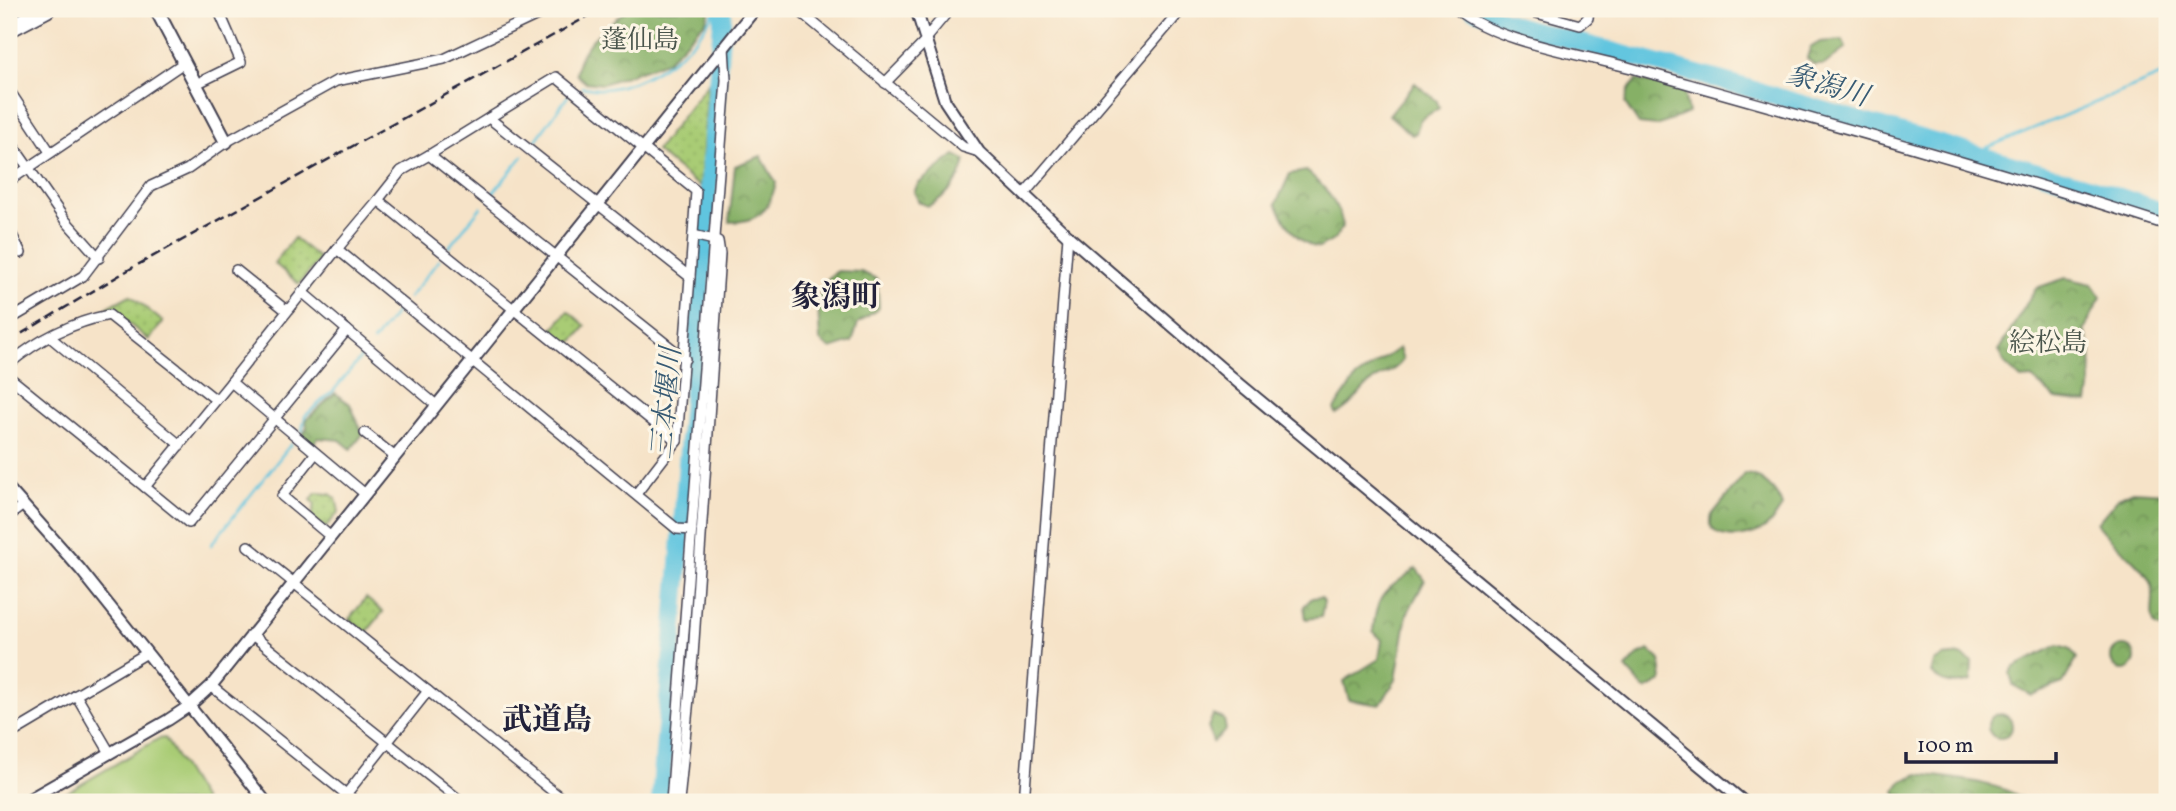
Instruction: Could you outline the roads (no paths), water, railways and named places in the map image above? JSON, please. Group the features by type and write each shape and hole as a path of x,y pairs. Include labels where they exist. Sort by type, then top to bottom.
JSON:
{"highway":[{"path":"12,28 47,9"}],"main road":[{"path":"156,9 226,142"}],"street":[{"path":"12,28 9,12 13,9"},
{"path":"196,84 241,62 218,9"},
{"path":"9,320 83,276 151,186 188,169 226,142 336,81 444,59 550,9"},
{"path":"24,802 189,706 211,686 755,9"},
{"path":"797,9 963,147 979,152"},
{"path":"916,9 945,101 979,152 1068,236 1436,550 1744,802"},
{"path":"886,83 950,9"},
{"path":"1024,194 1182,9"},
{"path":"1455,9 1478,25 1545,46 1909,146 2167,225"},
{"path":"1522,9 1580,25 1588,18 1589,9"},
{"path":"671,802 726,80 724,46"},
{"path":"9,181 185,62"},
{"path":"145,487 401,171 556,77 696,191 677,441 636,494"},
{"path":"9,90 50,152"},
{"path":"489,118 690,277"},
{"path":"9,140 65,220 99,258"},
{"path":"429,155 685,359"},
{"path":"378,200 677,441"},
{"path":"9,229 20,253"},
{"path":"679,802 693,656 720,254 718,241 693,235"},
{"path":"1024,802 1068,236"},
{"path":"337,248 677,529 691,530"},
{"path":"236,270 287,311"},
{"path":"302,292 435,404"},
{"path":"9,364 22,352 83,320 109,315 216,400"},
{"path":"9,377 189,523 347,330"},
{"path":"50,337 180,445"},
{"path":"231,382 364,493"},
{"path":"365,433 394,456"},
{"path":"314,454 282,496 331,537"},
{"path":"9,489 147,653 265,802"},
{"path":"9,516 23,505"},
{"path":"248,546 564,802"},
{"path":"251,634 461,802"},
{"path":"9,735 147,653"},
{"path":"211,686 343,798 356,802"},
{"path":"343,798 428,691"},
{"path":"76,695 110,753"}],"waterway":[{"path":"582,87 601,89 620,86 654,72 697,37 715,9"},
{"name":"三本堰川","path":"660,802 723,9"},
{"name":"象潟川","path":"1473,9 1515,25 1723,81 2097,189 2167,213"},
{"path":"1974,153 2167,73"},
{"path":"534,143 568,96"},
{"path":"492,194 523,156"},
{"path":"449,247 481,207"},
{"path":"409,298 439,260"},
{"path":"373,342 398,310"},
{"path":"302,431 305,416 334,390 363,355"},
{"path":"211,545 291,444"}],"railway":[{"path":"9,341 130,269 601,9"}],"district":[{"name":"象潟町","path":"836,296"},
{"name":"武道島","path":"547,719"}],"park label":[{"name":"蓬仙島","path":"640,39"},
{"name":"絵松島","path":"2048,342"}]}
